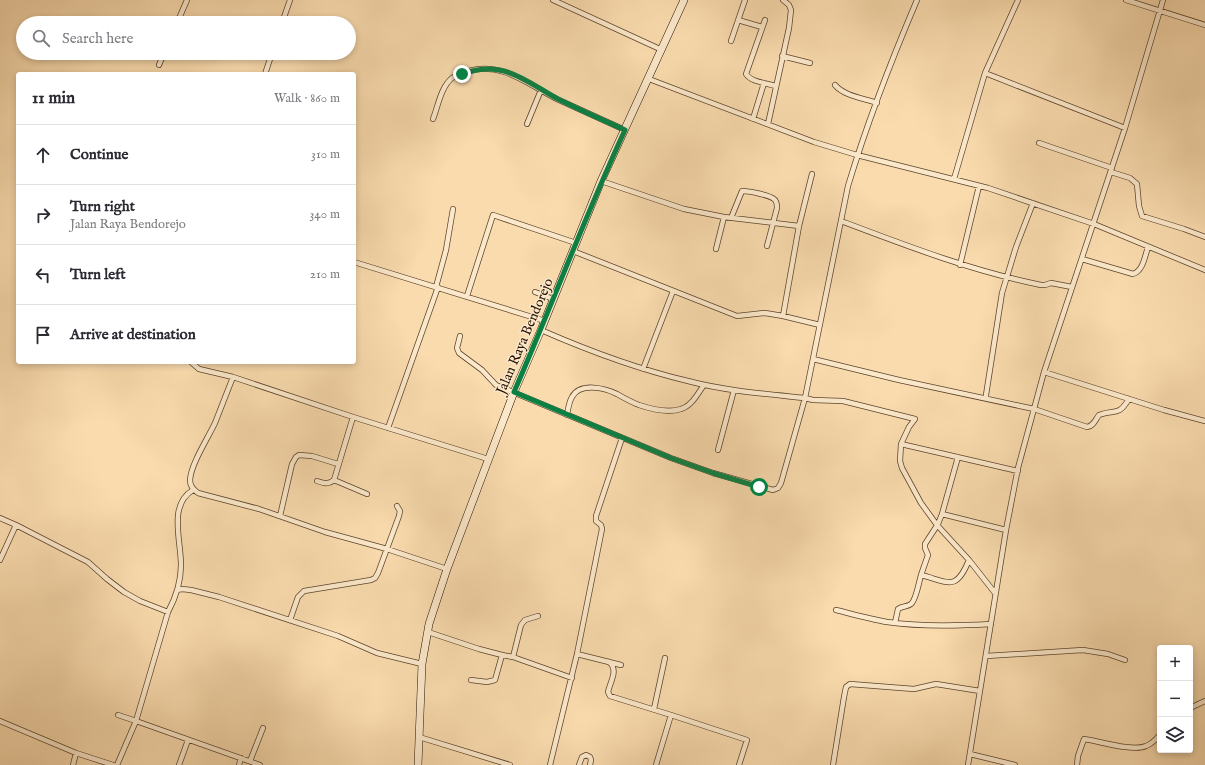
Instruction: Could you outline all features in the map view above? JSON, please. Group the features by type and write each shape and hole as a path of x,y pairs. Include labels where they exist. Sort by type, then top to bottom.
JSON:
{"main road":[{"name":"Jalan Raya Bendorejo","path":"418,765 422,664 431,617 447,569 514,392 542,330 601,181 684,0"}],"street":[{"path":"180,16 187,0"},
{"path":"284,16 290,0"},
{"path":"553,0 662,50"},
{"path":"731,41 745,0"},
{"path":"768,124 789,28 791,10 789,5 783,0"},
{"path":"460,336 457,348 459,353 482,370 496,385 622,438 713,473 764,488 773,490 778,488 781,483 805,398 848,186 857,155 917,0"},
{"path":"954,179 985,73 1018,0"},
{"path":"1126,0 1205,25"},
{"path":"968,765 995,593 1018,471 1044,372 1125,128 1163,0"},
{"path":"738,20 762,27"},
{"path":"765,20 746,74 748,77 776,86"},
{"path":"782,56 810,63"},
{"path":"159,65 161,60"},
{"path":"266,72 270,60"},
{"path":"433,119 443,92 453,78 477,69 487,69 504,71 515,75 558,99 625,130"},
{"path":"985,73 1125,128"},
{"path":"649,79 814,142 857,155 979,186 1094,224 1205,270"},
{"path":"754,119 764,83"},
{"path":"835,85 839,90 845,93 877,103"},
{"path":"527,124 541,90"},
{"path":"1040,143 1130,178 1137,184 1139,206 1142,216 1205,237"},
{"path":"783,316 799,226 812,174"},
{"path":"601,181 684,209 724,218 799,226"},
{"path":"960,264 979,186"},
{"path":"731,218 741,193 744,191 775,199 777,203 774,223 767,246"},
{"path":"986,398 1000,305 1007,277 1033,204"},
{"path":"388,428 437,287 446,250 453,209"},
{"path":"467,296 493,215 576,243"},
{"path":"716,249 724,218"},
{"path":"841,221 923,252 960,264 1045,286 1051,283 1072,287"},
{"path":"1082,259 1133,274 1140,268 1148,247"},
{"path":"573,251 737,316 758,313 783,316 820,325"},
{"path":"356,263 545,320"},
{"path":"643,369 673,291"},
{"path":"535,292 553,299"},
{"path":"542,330 571,343 643,369 689,382 734,390 813,400 843,401 915,419 909,427 901,444 900,456 902,468 907,480 921,503 995,593"},
{"path":"813,359 899,380 1034,409 1087,427 1091,426 1099,415 1119,411 1125,406 1129,399"},
{"path":"193,364 199,369 233,377 352,417 488,459"},
{"path":"1044,372 1205,421"},
{"path":"233,377 215,422 193,469 190,479 193,490 198,493 259,509 325,532 387,549 447,569"},
{"path":"566,415 572,396 581,389 595,388 608,390 639,405 662,410 671,410 682,409 687,406 694,400 704,384"},
{"path":"718,450 734,390"},
{"path":"317,481 330,483 334,480 352,417"},
{"path":"550,765 572,678 602,529 601,525 596,521 596,516 622,438"},
{"path":"901,444 1018,471"},
{"path":"280,516 292,464 296,457 299,455 312,456 338,464"},
{"path":"895,623 898,609 912,603 928,555 925,544 938,524 942,514 958,457"},
{"path":"334,480 367,494"},
{"path":"117,765 136,721 168,612 176,598 181,565 178,516 183,498 193,490"},
{"path":"290,620 298,597 304,591 359,583 375,578 400,516 400,511 397,506"},
{"path":"942,514 1006,530"},
{"path":"0,518 88,562 107,579 130,595 140,601 168,612"},
{"path":"0,560 16,525"},
{"path":"921,575 941,582 958,580 962,576 969,560"},
{"path":"177,590 190,590 219,597 338,636 377,653 422,664"},
{"path":"836,610 895,623 936,626 991,624"},
{"path":"513,657 521,625 525,620 538,616"},
{"path":"428,632 513,657 572,678"},
{"path":"986,656 1083,650 1108,654 1125,660"},
{"path":"577,654 621,665"},
{"path":"471,680 487,682 495,680 502,655"},
{"path":"654,709 665,658"},
{"path":"609,662 613,666 614,671 608,692 610,696 747,740 739,765"},
{"path":"834,765 844,697 846,687 850,684 914,690 936,684 980,691"},
{"path":"1193,707 1205,701"},
{"path":"118,715 260,765"},
{"path":"656,765 671,715"},
{"path":"0,721 76,752 113,765"},
{"path":"250,761 263,728"},
{"path":"419,737 510,765"},
{"path":"1077,765 1084,739 1133,748 1144,747 1153,743 1157,738"},
{"path":"178,765 188,740"},
{"path":"73,765 76,752"},
{"path":"970,754 1015,765"},
{"path":"579,765 582,757 586,755 590,757 590,765"},
{"path":"239,765 241,758"}],"route":[{"path":"462,74 477,69 504,71 515,75 558,99 625,130 601,181 542,330 514,392 608,433 671,458 759,487"}]}
